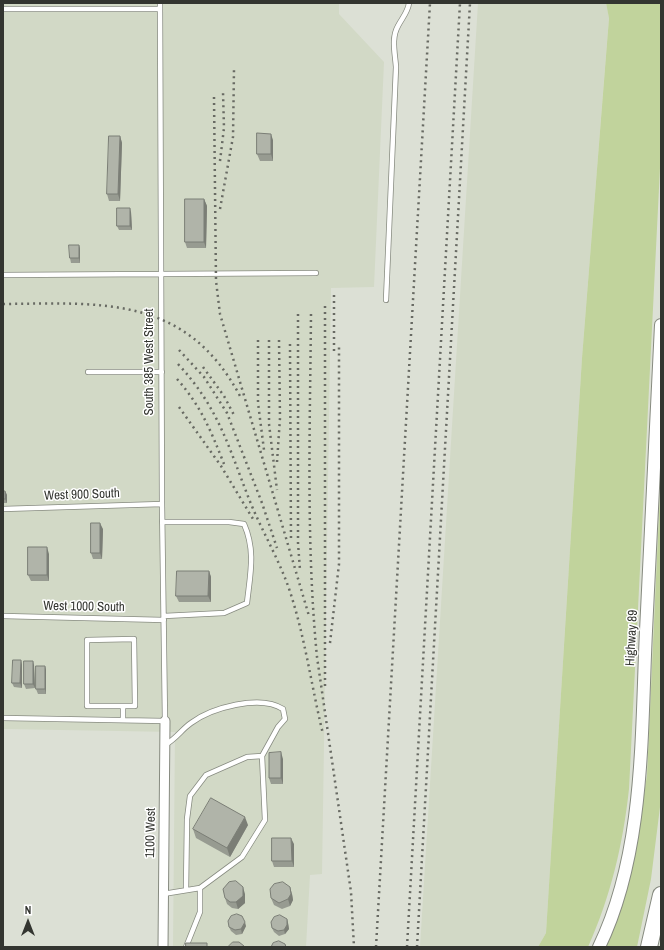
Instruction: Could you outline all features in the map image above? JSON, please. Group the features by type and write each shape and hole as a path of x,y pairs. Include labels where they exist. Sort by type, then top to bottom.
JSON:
{"highway":[{"path":"649,947 661,895"}],"main road":[{"name":"Highway 89","path":"599,947 614,909 623,877 637,799 661,325"}],"street":[{"name":"1100 West","path":"162,947 165,720"}],"lane":[{"name":"South 385 West Street","path":"160,3 162,522 165,720"},
{"path":"386,300 396,67 393,42 397,27 409,9 409,3"},
{"path":"3,9 160,9"},
{"path":"3,275 316,273"},
{"path":"88,372 162,372"},
{"name":"West 900 South","path":"3,509 162,504"},
{"name":"West 1000 South","path":"3,616 164,618 224,613 247,603 252,550 250,536 244,524 229,522 162,522"},
{"path":"134,639 135,706 123,706 87,706 87,640 134,639"},
{"path":"163,894 186,889 200,888 242,857 260,830 265,820 262,756 285,719 284,709 269,704 242,704 222,707 189,724 174,740 165,745"},
{"path":"123,706 123,720"},
{"path":"3,718 165,720"},
{"path":"186,889 187,819 190,796 206,775 247,757 262,756"},
{"path":"186,947 200,912 200,888"}],"shaded area":[{"path":"3,3 339,3 339,14 384,62 374,287 331,288 322,874 310,875 306,947 173,947 175,732 3,729"},
{"path":"478,3 606,3 609,17 582,358 546,933 538,947 420,947"}],"green space":[{"path":"606,3 660,3 661,16 661,148 629,789 615,870 603,909 588,947 538,947 546,933 582,358 609,18"},
{"path":"661,470 660,807 651,879 637,947 605,947 620,912 635,853 647,775"}],"building":[{"path":"257,133 271,134 271,154 257,154"},
{"path":"109,136 120,136 118,194 107,194"},
{"path":"185,199 204,199 204,242 185,242"},
{"path":"117,208 130,208 130,226 117,226"},
{"path":"69,245 79,245 79,258 70,258"},
{"path":"3,491 5,491 5,499 3,499"},
{"path":"91,523 100,523 100,553 91,553"},
{"path":"28,547 47,547 47,575 28,575"},
{"path":"177,571 209,571 208,596 176,596"},
{"path":"13,660 21,660 20,683 12,683"},
{"path":"24,661 33,661 33,684 24,684"},
{"path":"36,666 45,666 45,689 36,689"},
{"path":"281,752 281,778 269,778 269,753"},
{"path":"211,798 245,817 227,848 193,829"},
{"path":"272,838 291,838 292,861 272,861"},
{"path":"236,881 243,887 243,896 236,902 230,902 225,898 223,889 229,882"},
{"path":"283,882 290,887 291,894 288,899 279,903 271,898 270,889 274,884"},
{"path":"237,914 242,916 245,922 241,929 235,930 229,927 228,921 231,916"},
{"path":"280,915 287,919 287,925 284,930 278,931 272,928 271,922 274,917"},
{"path":"279,941 285,944 286,947 271,947 273,943"},
{"path":"233,942 239,942 244,947 228,947"},
{"path":"186,943 207,943 207,947 186,947"}],"railway":[{"path":"376,947 430,3"},
{"path":"407,947 460,3"},
{"path":"417,947 470,3"},
{"path":"220,209 233,137 234,69"},
{"path":"220,161 224,128 223,92"},
{"path":"214,97 216,281 220,314 309,616"},
{"path":"334,295 334,353"},
{"path":"3,304 74,304 107,306 138,312 167,322 194,339 218,363 240,396"},
{"path":"325,306 325,686"},
{"path":"298,314 298,543 300,570"},
{"path":"311,314 311,572 317,657 351,892 354,947"},
{"path":"258,340 258,403 264,450"},
{"path":"269,340 269,424 277,490"},
{"path":"277,462 280,418 279,340"},
{"path":"290,344 291,542"},
{"path":"330,643 339,564 339,346"},
{"path":"179,350 204,377 227,413 262,503 277,548"},
{"path":"178,364 203,396 221,427 254,511 288,585 301,632 323,734"},
{"path":"203,367 224,396 234,415"},
{"path":"177,379 199,409 210,430 224,464"},
{"path":"179,407 221,466 253,519"}]}
